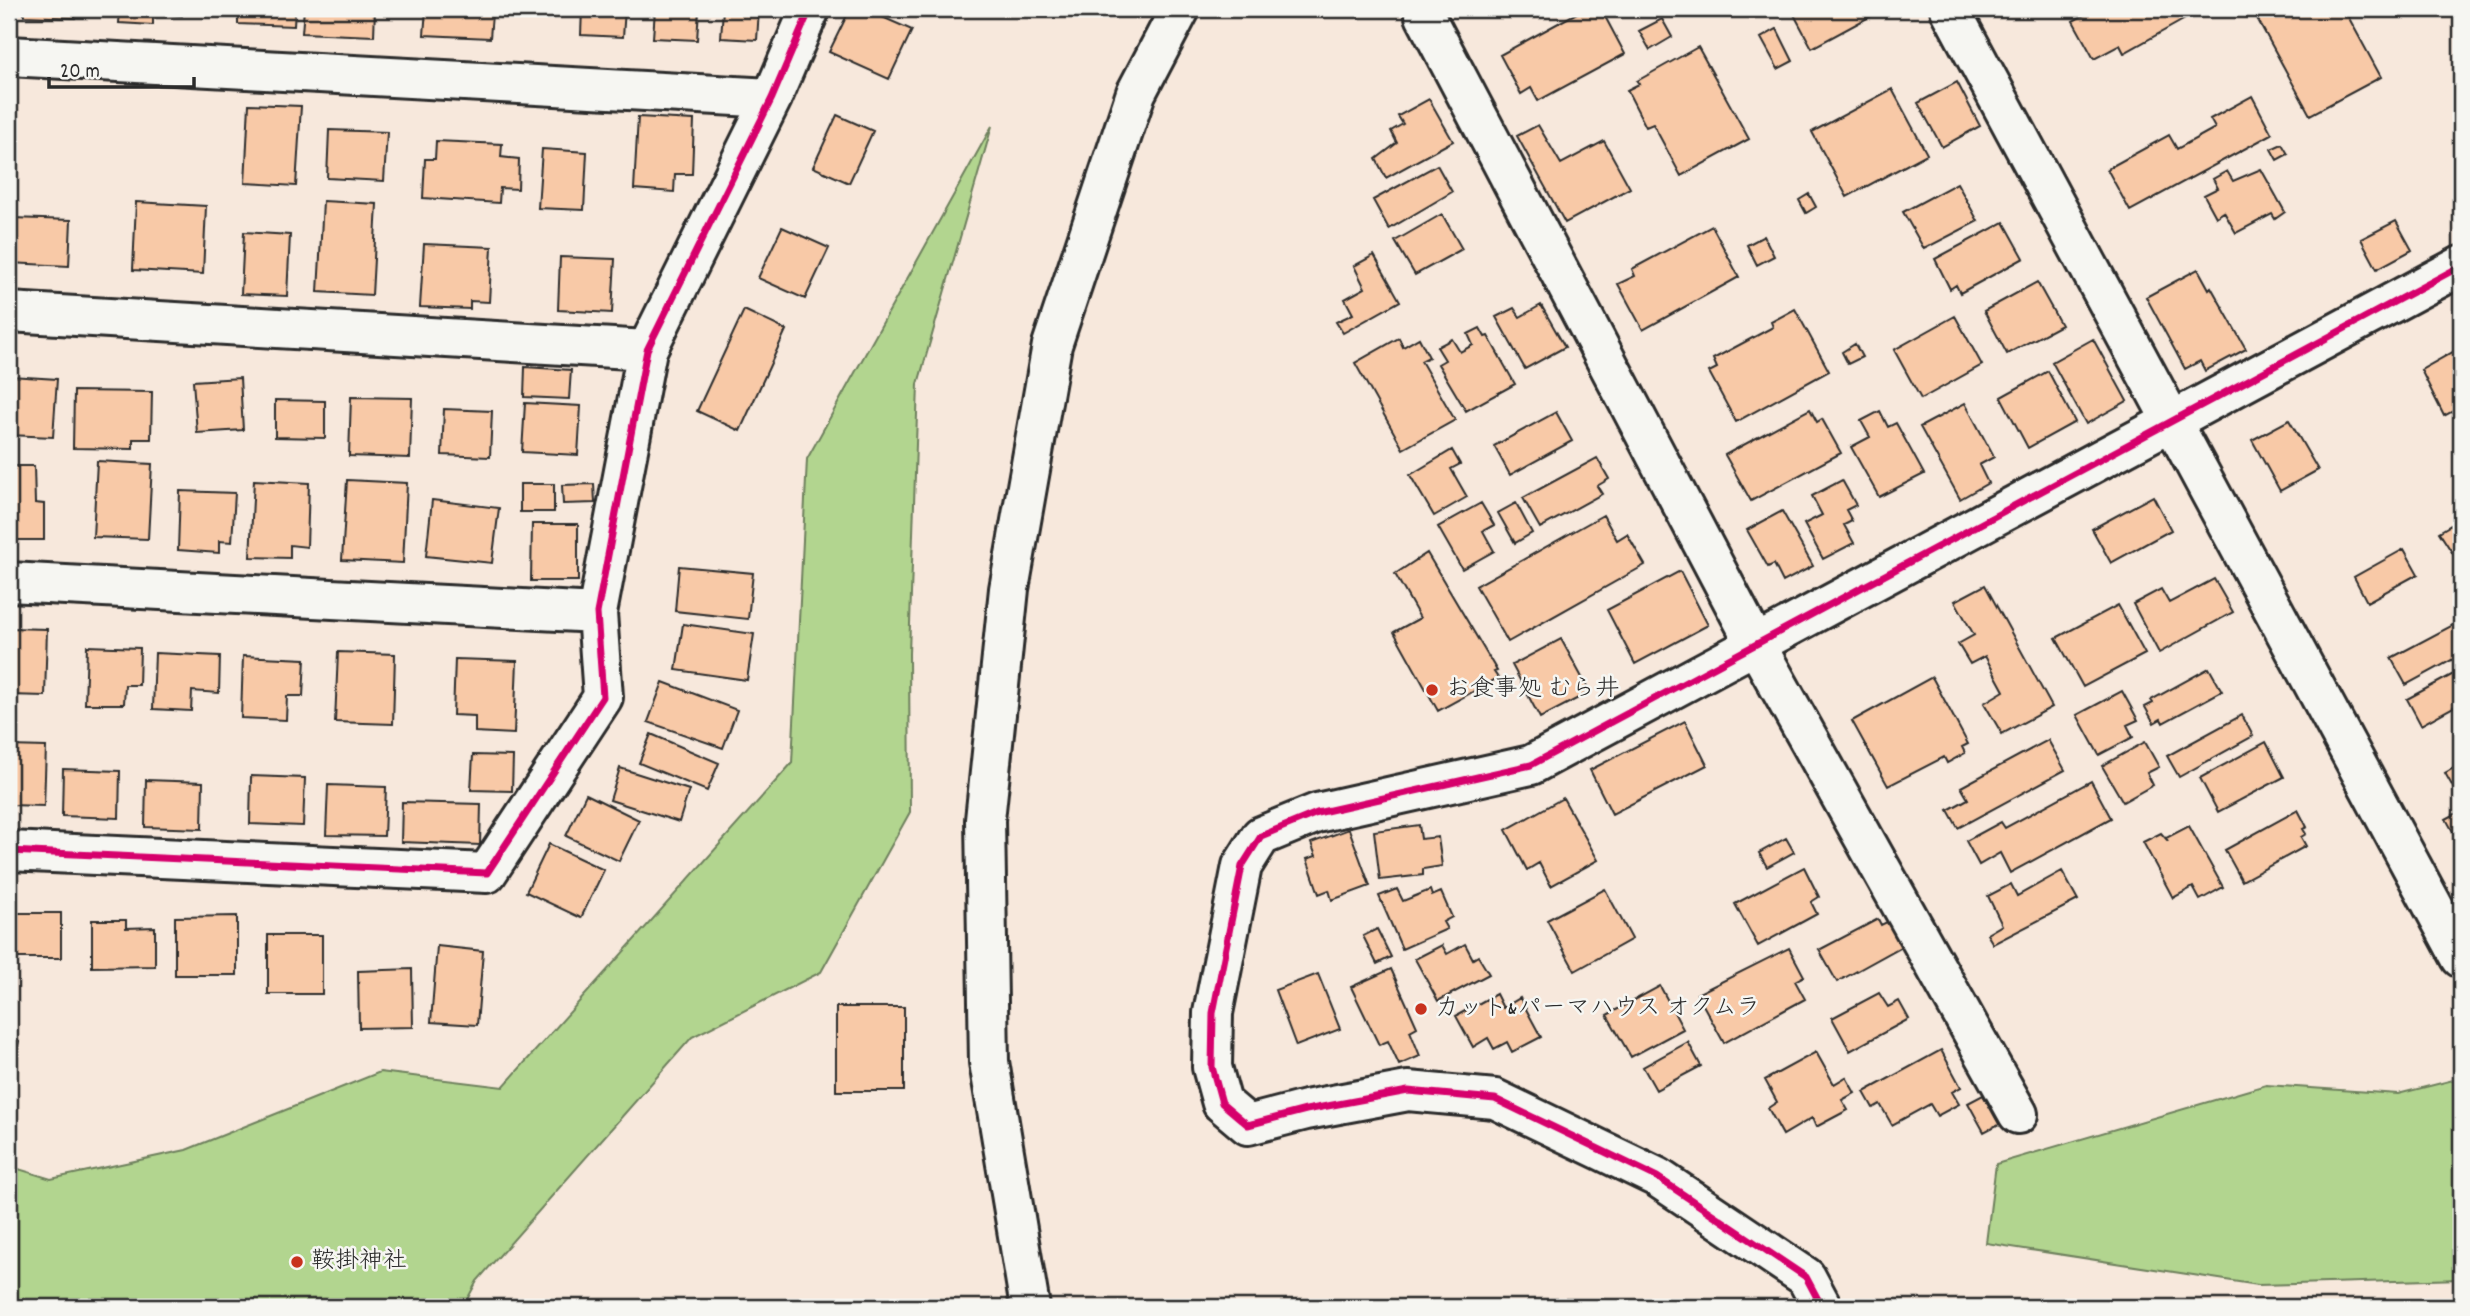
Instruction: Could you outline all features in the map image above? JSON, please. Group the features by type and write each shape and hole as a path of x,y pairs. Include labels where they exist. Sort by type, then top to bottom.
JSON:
{"street":[{"path":"9,851 487,873 603,697 597,613 647,350 772,98 810,9"},
{"path":"1030,1307 989,1062 985,820 1009,589 1052,345 1136,93 1180,9"},
{"path":"1950,9 2461,958"},
{"path":"1424,16 1756,645 2018,1114"},
{"path":"9,56 772,98"},
{"path":"1822,1307 1806,1277 1657,1177 1495,1099 1408,1091 1306,1110 1248,1125 1222,1103 1212,1066 1213,1013 1242,866 1261,836 1317,813 1531,765 2461,266"},
{"path":"9,312 647,350"},
{"path":"9,582 597,613"}],"green space":[{"path":"992,126 918,384 909,654 910,812 821,972 692,1037 477,1281 463,1307 9,1307 9,1166 51,1179 186,1150 380,1072 503,1087 792,763 807,459"},
{"path":"2461,1078 2461,1279 2258,1285 1986,1243 1996,1164 2266,1085 2398,1094"}],"building":[{"path":"24,9 76,9 75,18 24,16"},
{"path":"120,9 183,9 182,16 153,14 153,25 119,23"},
{"path":"238,9 295,9 294,26 238,24"},
{"path":"304,9 375,9 374,36 302,33"},
{"path":"426,9 511,9 511,14 492,14 490,38 424,35"},
{"path":"540,9 577,9 577,14 540,12"},
{"path":"582,9 625,9 623,37 581,35"},
{"path":"655,9 699,9 697,40 653,38"},
{"path":"723,9 759,9 757,40 721,38"},
{"path":"850,9 864,9 912,30 889,79 829,52"},
{"path":"1584,9 1601,9 1625,54 1538,101 1531,88 1521,94 1500,55"},
{"path":"1791,9 1884,9 1812,48"},
{"path":"2095,9 2191,9 2194,14 2124,53 2120,45 2094,59 2073,21"},
{"path":"2252,9 2344,9 2381,77 2310,115"},
{"path":"1662,19 1672,37 1650,50 1639,31"},
{"path":"1777,29 1793,61 1778,69 1761,38"},
{"path":"1698,47 1749,139 1681,176 1653,124 1646,127 1627,90 1639,84 1637,81"},
{"path":"1957,82 1980,126 1942,147 1918,103"},
{"path":"1892,89 1927,154 1847,197 1812,132"},
{"path":"2252,96 2272,134 2130,211 2107,169 2169,135 2177,149 2215,128 2210,119"},
{"path":"1429,99 1453,141 1386,178 1376,159 1397,143 1391,131 1403,124 1398,116"},
{"path":"249,104 301,106 296,186 245,183"},
{"path":"837,115 873,131 849,183 813,167"},
{"path":"638,117 694,120 692,174 675,174 674,192 634,189"},
{"path":"1538,125 1561,164 1604,141 1630,188 1565,223 1517,136"},
{"path":"329,130 387,132 384,181 327,178"},
{"path":"436,141 502,144 501,157 519,159 518,189 500,188 499,203 423,198 425,159 435,159"},
{"path":"2282,144 2288,154 2277,160 2271,149"},
{"path":"542,149 587,152 584,210 538,208"},
{"path":"1437,165 1452,192 1389,229 1373,200"},
{"path":"2261,169 2285,212 2275,219 2272,214 2236,233 2224,212 2216,217 2204,195 2218,188 2213,179 2227,171 2233,181"},
{"path":"1957,183 1978,221 1924,249 1903,212"},
{"path":"1809,194 1816,207 1806,213 1799,200"},
{"path":"323,201 377,204 372,295 318,292"},
{"path":"136,202 206,206 203,274 133,270"},
{"path":"1442,214 1462,249 1415,275 1395,241"},
{"path":"12,218 71,220 69,266 10,263"},
{"path":"2396,221 2412,250 2377,269 2361,239"},
{"path":"2004,222 2024,258 1960,293 1956,285 1950,289 1935,259"},
{"path":"1712,226 1739,277 1643,330 1618,284 1635,276 1632,269"},
{"path":"782,227 829,248 805,299 758,278"},
{"path":"244,232 290,235 287,296 241,294"},
{"path":"1764,236 1774,256 1757,265 1747,245"},
{"path":"424,244 492,247 489,302 470,301 470,309 420,307"},
{"path":"1374,255 1400,301 1343,333 1336,322 1353,314 1345,299 1365,288 1354,266"},
{"path":"560,257 615,259 612,313 558,310"},
{"path":"2198,269 2246,349 2205,371 2200,361 2185,369 2146,297"},
{"path":"2037,282 2061,325 2007,354 1984,311"},
{"path":"1541,305 1565,347 1525,369 1496,317 1514,308 1520,317"},
{"path":"1795,309 1829,371 1736,422 1709,372 1717,368 1713,359 1773,327 1771,322"},
{"path":"744,310 786,330 740,431 697,411"},
{"path":"1955,316 1982,365 1921,399 1894,350"},
{"path":"1480,328 1485,337 1488,336 1515,384 1466,411 1438,364 1445,360 1437,347 1452,339 1460,352 1473,345 1468,334"},
{"path":"1399,338 1403,347 1419,338 1429,357 1421,361 1455,420 1403,449 1355,363"},
{"path":"2093,339 2127,401 2086,424 2052,362"},
{"path":"1855,344 1862,357 1848,364 1842,352"},
{"path":"2460,348 2461,407 2444,416 2421,370"},
{"path":"525,367 571,370 569,399 524,397"},
{"path":"2048,371 2075,422 2028,448 2001,397"},
{"path":"10,376 57,379 53,437 9,435"},
{"path":"240,378 243,430 197,433 193,381"},
{"path":"74,391 152,392 151,439 133,439 133,449 73,448"},
{"path":"351,397 412,398 410,458 349,456"},
{"path":"275,400 325,401 325,438 275,437"},
{"path":"525,403 581,406 578,455 522,452"},
{"path":"1965,403 1994,457 1979,465 1988,483 1960,499 1920,427"},
{"path":"444,409 492,411 490,457 442,455"},
{"path":"1810,409 1817,422 1822,419 1841,453 1751,501 1725,455"},
{"path":"1880,411 1888,427 1896,423 1924,474 1879,497 1851,447 1870,437 1861,421"},
{"path":"1556,412 1572,441 1510,475 1494,446"},
{"path":"2289,420 2318,470 2280,491 2252,440"},
{"path":"1452,450 1460,464 1451,469 1467,497 1434,516 1410,475"},
{"path":"1597,458 1609,479 1597,486 1602,494 1540,528 1523,498"},
{"path":"97,461 152,464 148,539 93,537"},
{"path":"9,466 34,466 35,503 44,504 44,540 9,540"},
{"path":"254,480 309,483 307,547 290,545 290,558 250,557"},
{"path":"347,480 407,483 403,563 342,560"},
{"path":"1842,480 1856,505 1846,510 1852,521 1844,525 1854,543 1823,559 1804,524 1822,515 1812,496"},
{"path":"520,484 554,484 554,512 520,512"},
{"path":"594,484 595,503 563,504 562,485"},
{"path":"180,491 235,493 232,542 219,541 219,553 178,550"},
{"path":"2153,496 2171,530 2111,563 2092,529"},
{"path":"432,500 499,508 492,563 426,556"},
{"path":"1481,503 1494,525 1483,531 1494,551 1462,569 1438,527"},
{"path":"1516,503 1532,533 1515,543 1498,513"},
{"path":"1782,511 1813,566 1783,582 1774,564 1768,567 1747,530"},
{"path":"1603,515 1617,540 1627,534 1645,565 1508,642 1476,586"},
{"path":"2461,519 2461,566 2439,532"},
{"path":"532,524 578,524 578,581 531,581"},
{"path":"2404,549 2418,574 2367,602 2354,577"},
{"path":"1427,553 1497,671 1494,672 1498,678 1438,711 1394,632 1420,618 1395,574"},
{"path":"679,566 753,573 748,619 675,611"},
{"path":"1680,571 1708,625 1635,664 1607,610"},
{"path":"2214,579 2233,612 2159,653 2133,604 2161,589 2169,603"},
{"path":"1985,585 2052,707 2002,734 1984,703 2004,691 1985,656 1970,664 1958,644 1974,635 1955,601"},
{"path":"2118,605 2145,654 2083,687 2056,638"},
{"path":"683,624 754,634 747,680 676,670"},
{"path":"2453,625 2461,640 2461,655 2406,685 2391,658"},
{"path":"9,628 47,629 45,696 9,695"},
{"path":"1561,639 1590,692 1540,718 1512,665"},
{"path":"87,646 140,648 139,685 125,685 124,704 85,704"},
{"path":"338,652 395,654 393,724 335,722"},
{"path":"155,653 220,656 219,693 192,691 191,711 153,709"},
{"path":"243,656 305,659 303,696 287,696 286,720 241,718"},
{"path":"455,659 517,661 514,734 475,732 475,716 453,715"},
{"path":"2209,668 2222,691 2163,723 2161,719 2154,723 2145,707 2153,703 2151,700"},
{"path":"2461,670 2461,703 2421,725 2407,699"},
{"path":"1932,677 1968,744 1962,747 1965,753 1947,763 1944,757 1888,786 1852,721"},
{"path":"663,682 737,710 723,748 648,722"},
{"path":"2122,691 2138,720 2127,725 2133,737 2099,755 2077,715"},
{"path":"2242,715 2253,736 2179,777 2167,756"},
{"path":"1685,721 1707,765 1612,814 1590,770"},
{"path":"651,734 719,763 707,791 639,763"},
{"path":"2048,740 2065,770 1958,828 1948,810 1968,799 1961,787"},
{"path":"2145,742 2159,767 2147,773 2153,785 2123,802 2102,766"},
{"path":"2266,742 2284,777 2218,812 2200,778"},
{"path":"9,746 46,747 44,806 9,805"},
{"path":"473,755 513,756 512,791 471,790"},
{"path":"2461,764 2461,797 2459,798 2445,773"},
{"path":"620,768 689,790 679,822 610,800"},
{"path":"63,769 120,771 119,818 62,816"},
{"path":"251,776 305,778 303,826 250,824"},
{"path":"146,780 203,782 202,829 145,827"},
{"path":"2091,781 2111,818 2010,873 2000,853 1979,865 1966,841 2001,822 2005,828"},
{"path":"328,785 386,787 384,836 326,835"},
{"path":"586,794 639,820 619,861 566,836"},
{"path":"1563,798 1598,860 1551,886 1539,863 1527,870 1506,830"},
{"path":"402,802 481,804 480,845 401,842"},
{"path":"2298,810 2307,827 2303,829 2306,834 2301,837 2306,846 2242,881 2225,850"},
{"path":"2461,811 2461,846 2446,819"},
{"path":"1419,825 1421,839 1438,837 1442,866 1423,869 1423,875 1380,880 1374,831"},
{"path":"2189,826 2223,887 2200,900 2193,887 2173,898 2143,842 2161,833 2168,841 2166,838"},
{"path":"1349,829 1370,886 1332,900 1329,890 1319,894 1307,859 1316,856 1311,843"},
{"path":"1786,838 1794,852 1767,867 1759,853"},
{"path":"549,844 604,870 581,918 526,892"},
{"path":"1804,867 1819,897 1811,902 1817,914 1758,946 1735,904"},
{"path":"2062,871 2078,900 1993,944 1987,934 2002,925 1988,896 2011,884 2017,896"},
{"path":"1397,889 1403,901 1430,890 1432,896 1441,892 1452,917 1443,922 1447,929 1402,949 1379,896"},
{"path":"1605,889 1632,939 1575,971 1547,920"},
{"path":"9,913 61,913 61,958 9,958"},
{"path":"237,916 237,975 175,975 175,917"},
{"path":"1878,919 1881,925 1889,921 1902,946 1837,982 1819,950"},
{"path":"92,920 126,920 126,928 155,927 155,966 92,967"},
{"path":"1377,929 1391,957 1377,964 1363,936"},
{"path":"268,935 322,935 322,994 268,994"},
{"path":"1465,944 1473,959 1478,956 1489,974 1438,1001 1415,959 1442,945 1447,954"},
{"path":"437,946 483,951 477,1025 431,1022"},
{"path":"1789,948 1804,976 1795,981 1805,999 1724,1043 1697,994"},
{"path":"412,969 413,1027 359,1028 358,971"},
{"path":"1391,969 1417,1027 1410,1031 1420,1056 1399,1065 1388,1041 1379,1045 1351,987"},
{"path":"1318,974 1340,1029 1296,1046 1275,990"},
{"path":"1660,986 1683,1029 1631,1057 1607,1015"},
{"path":"1879,993 1888,1007 1899,1001 1909,1019 1850,1051 1832,1018"},
{"path":"1496,994 1503,1008 1520,998 1541,1037 1512,1052 1507,1042 1494,1049 1488,1038 1473,1047 1456,1016"},
{"path":"836,1007 904,1007 904,1091 836,1091"},
{"path":"9,1039 19,1041 11,1079 9,1079"},
{"path":"1688,1042 1701,1066 1656,1090 1643,1067"},
{"path":"1941,1050 1961,1087 1952,1092 1959,1104 1937,1116 1930,1104 1892,1125 1880,1104 1873,1108 1864,1092"},
{"path":"1816,1052 1834,1084 1846,1077 1855,1093 1842,1100 1848,1110 1816,1127 1812,1118 1783,1135 1768,1108 1777,1102 1765,1080"},
{"path":"1983,1095 1999,1124 1984,1132 1968,1103"}],"cycle path":[{"path":"9,851 487,873 603,697 597,613 647,350 772,98 810,9"},
{"path":"1822,1307 1806,1277 1657,1177 1495,1099 1408,1091 1306,1110 1248,1125 1222,1103 1212,1067 1213,1013 1242,866 1261,836 1317,813 1531,765 2461,266"}],"place":[{"name":"お食事処 むら井","path":"1432,690"},
{"name":"カット&パーマハウス オクムラ","path":"1421,1009"},
{"name":"鞍掛神社","path":"297,1262"}]}
